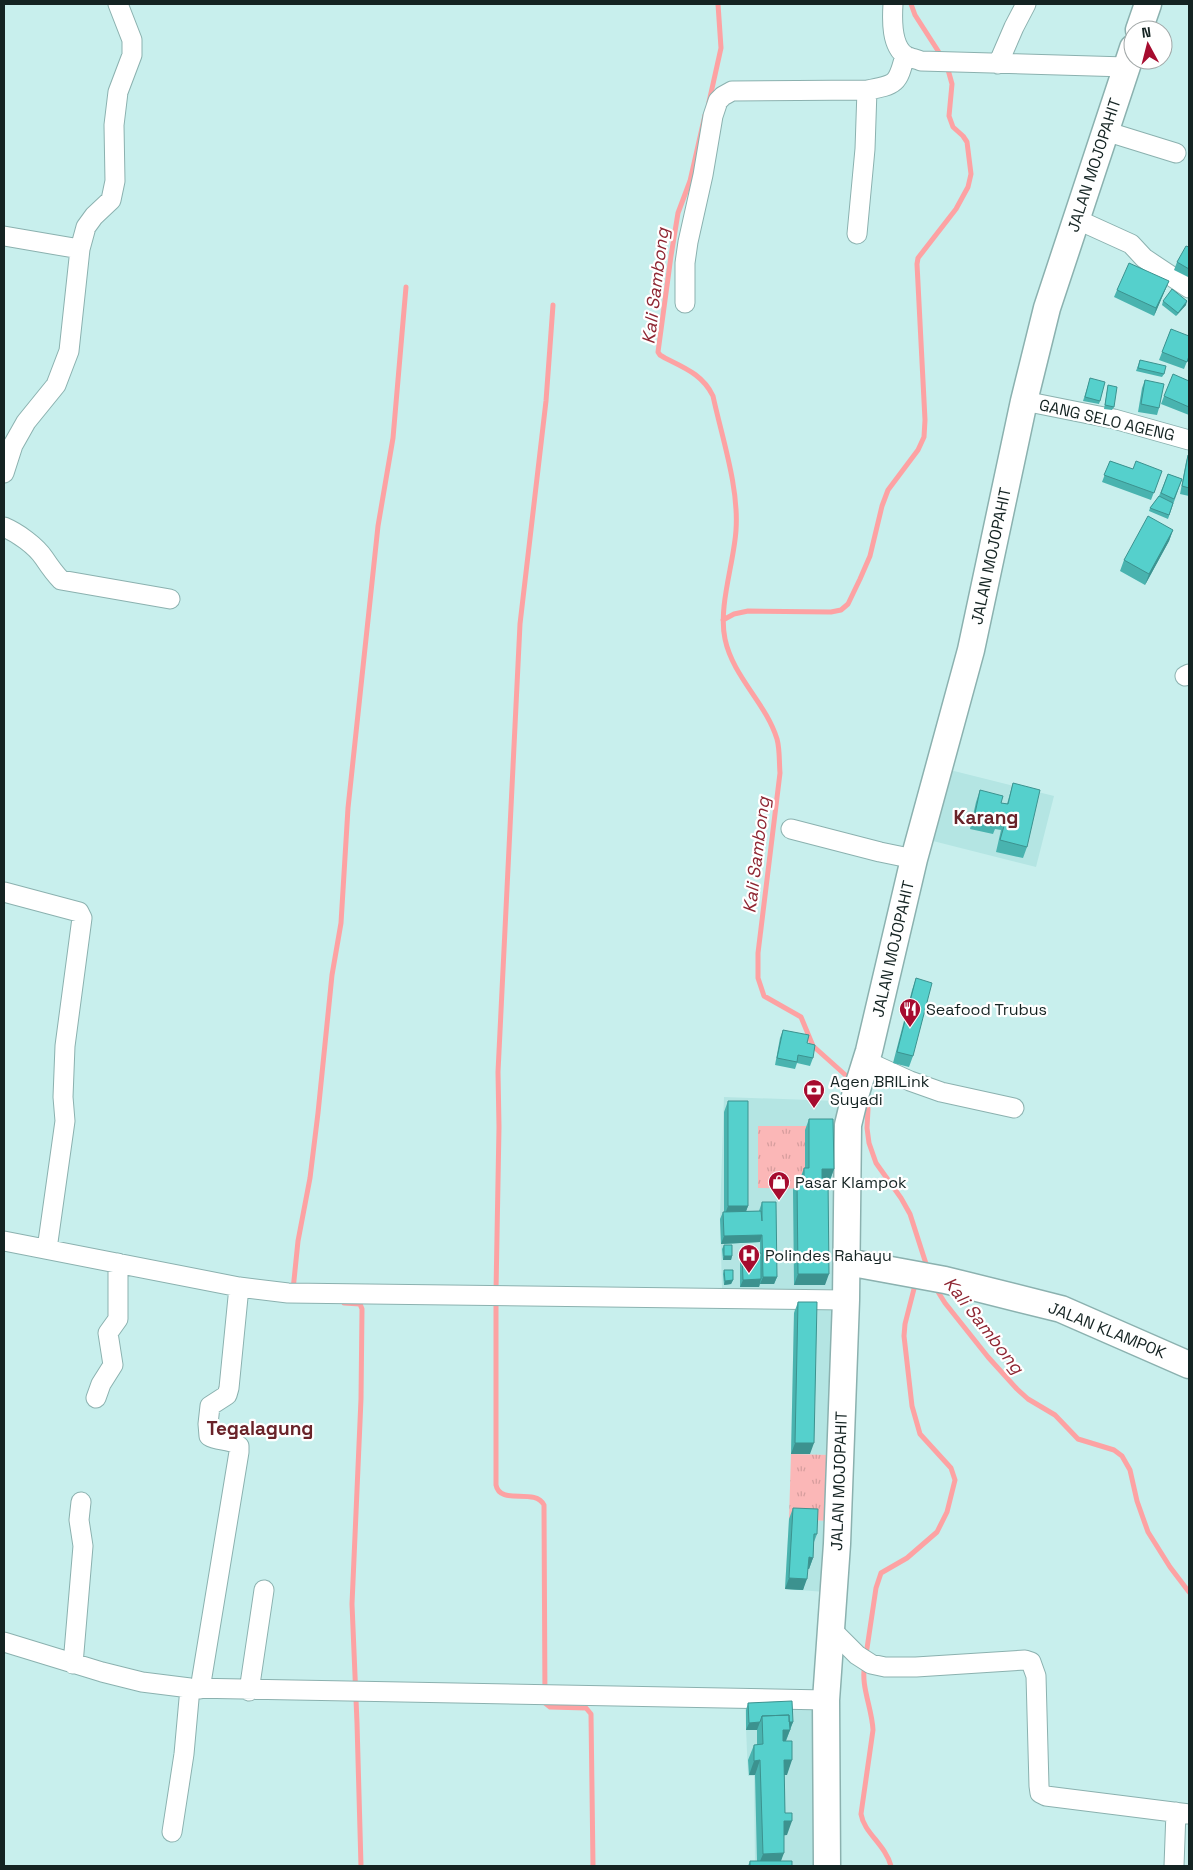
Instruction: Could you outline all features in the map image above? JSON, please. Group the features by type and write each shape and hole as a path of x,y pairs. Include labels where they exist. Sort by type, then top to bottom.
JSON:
{"street":[{"path":"4,473 13,445 26,422 56,385 69,351 80,249 86,227 94,216 111,200 115,181 114,125 118,92 132,55 132,40 118,4"},
{"path":"893,4 894,33 897,45 913,58 998,64 1123,57"},
{"path":"998,64 1026,4"},
{"path":"1142,20 1148,4"},
{"path":"685,302 685,263 688,242 703,175 713,116 718,101 732,91 867,90 891,85 913,58"},
{"name":"JALAN MOJOPAHIT","path":"828,1866 826,1700 837,1544 846,1300 848,1133 855,1096 865,1065 914,859 971,650 1024,401 1047,308 1126,70"},
{"path":"856,234 865,149 867,90"},
{"path":"1105,131 1176,153"},
{"path":"1076,219 1131,244 1144,258 1189,288"},
{"path":"4,236 80,249"},
{"name":"GANG SELO AGENG","path":"1024,401 1114,419 1189,440"},
{"path":"4,528 9,529 31,544 44,557 53,573 61,580 170,599"},
{"path":"791,829 914,859"},
{"path":"4,892 79,912 82,918 65,1046 64,1121 47,1249"},
{"path":"865,1065 941,1092 1014,1108"},
{"path":"4,1242 239,1287 297,1293 846,1300"},
{"name":"JALAN KLAMPOK","path":"847,1262 945,1280 1061,1309 1189,1365"},
{"path":"96,1398 101,1384 114,1363 108,1333 116,1323 118,1315 118,1263"},
{"path":"172,1832 195,1689 240,1452 239,1446 232,1441 211,1438 208,1432 210,1406 227,1395 229,1388 239,1287"},
{"path":"73,1664 83,1546 79,1520 81,1502"},
{"path":"249,1691 264,1590"},
{"path":"831,1629 864,1660 885,1667 916,1667 1025,1660 1031,1662 1036,1676 1040,1792 1046,1796 1182,1813 1174,1866"},
{"path":"4,1642 73,1664 142,1682 195,1689 826,1700"}],"shaded area":[{"path":"950,770 1054,796 1036,867 933,841"},
{"name":"Pasar Klampok","path":"724,1097 838,1101 837,1289 722,1289 720,1215"},
{"path":"794,1307 837,1307 831,1455 791,1454"},
{"path":"789,1519 828,1521 826,1592 785,1589"},
{"path":"745,1703 814,1704 822,1866 755,1866 754,1776 748,1776"}],"green space":[{"path":"758,1126 814,1126 814,1189 758,1188"},
{"path":"791,1454 831,1455 828,1521 789,1519"}],"building":[{"path":"1186,246 1189,247 1189,269 1177,262"},
{"path":"1129,263 1169,281 1156,308 1117,290"},
{"path":"1172,289 1187,301 1178,313 1163,301"},
{"path":"1171,329 1189,336 1189,356 1187,362 1162,352"},
{"path":"1140,360 1166,366 1164,374 1138,368"},
{"path":"1173,374 1189,381 1189,407 1164,396"},
{"path":"1090,378 1105,382 1100,401 1085,397"},
{"path":"1145,380 1164,384 1159,408 1141,404"},
{"path":"1108,385 1117,387 1114,407 1105,405"},
{"path":"1189,455 1189,488 1182,486"},
{"path":"1110,461 1133,469 1136,461 1162,471 1154,493 1104,475"},
{"path":"1168,474 1182,479 1174,499 1161,493"},
{"path":"1159,496 1173,503 1169,515 1150,508"},
{"path":"1148,516 1173,530 1149,574 1124,560"},
{"path":"1013,783 1040,790 1027,847 1000,840 1006,819 999,817 997,823 974,818 980,790 1003,796 1001,803 1008,804"},
{"name":"Seafood Trubus","path":"916,978 932,983 913,1056 897,1052"},
{"path":"783,1030 809,1035 807,1043 815,1045 813,1058 798,1055 797,1062 777,1058"},
{"path":"728,1101 748,1101 748,1206 728,1206"},
{"path":"809,1119 833,1119 834,1169 822,1169 822,1178 828,1178 829,1274 798,1274 797,1179 804,1179 804,1168 809,1168"},
{"path":"762,1202 776,1202 777,1277 763,1277 762,1235 724,1236 723,1212 761,1211 762,1221"},
{"path":"724,1245 732,1245 732,1256 724,1256"},
{"name":"Polindes Rahayu","path":"742,1253 761,1253 761,1279 743,1280"},
{"path":"724,1270 733,1270 733,1280 725,1281"},
{"path":"798,1302 817,1302 814,1443 795,1443"},
{"path":"793,1508 818,1509 817,1534 814,1534 813,1558 809,1557 807,1579 789,1578"},
{"path":"792,1701 793,1722 789,1722 789,1715 762,1716 760,1722 749,1723 748,1703"},
{"path":"789,1715 790,1730 783,1730 783,1741 792,1741 792,1760 784,1760 785,1813 792,1813 792,1821 784,1821 784,1853 763,1854 760,1760 754,1761 754,1745 763,1744 762,1716"},
{"path":"750,1861 792,1861 792,1866 750,1866"}],"waterway":[{"name":"Kali Sambong","path":"709,102 721,48 718,4"},
{"path":"911,4 915,15 942,57"},
{"path":"723,620 734,614 748,611 831,612 841,610 848,604 870,556 882,506 888,490 918,450 924,437 925,420 918,258 956,209 968,187 971,174 967,142 953,127 949,116 952,84 947,66"},
{"name":"Kali Sambong","path":"705,115 690,181 678,213 658,352 660,355 699,377 713,396 729,463 736,514 735,543 723,613 725,639 735,666 772,726 778,743 780,773 758,953 758,978 764,996 801,1017 813,1046 851,1080"},
{"path":"293,1290 298,1241 310,1178 332,975 341,923 348,808 378,526 393,438 406,287"},
{"path":"496,1291 499,1127 498,1072 520,624 546,401 553,305"},
{"name":"Kali Sambong","path":"866,1096 869,1143 876,1163 910,1214 928,1270"},
{"path":"866,1655 876,1588 881,1573 907,1558 937,1532 947,1512 955,1480 951,1468 920,1434 912,1406 904,1336 905,1324 916,1281"},
{"name":"Kali Sambong","path":"935,1287 945,1303 988,1357 1028,1399 1055,1415 1078,1439 1114,1450 1122,1456 1130,1470 1137,1501 1148,1532 1170,1567 1189,1592"},
{"path":"496,1299 496,1485 499,1491 504,1494 533,1497 540,1500 544,1505 545,1703 550,1707 586,1708 591,1714 593,1866"},
{"path":"344,1303 360,1304 362,1309 361,1399 352,1604 361,1866"},
{"path":"865,1663 864,1680 873,1730 861,1814 866,1827 884,1851 891,1866"}],"place":[{"name":"Seafood Trubus","path":"910,1028"},
{"name":"Agen BRILink Suyadi","path":"814,1109"},
{"name":"Pasar Klampok","path":"779,1201"},
{"name":"Polindes Rahayu","path":"749,1274"}],"district":[{"name":"Karang","path":"986,817"},
{"name":"Tegalagung","path":"260,1428"}]}
